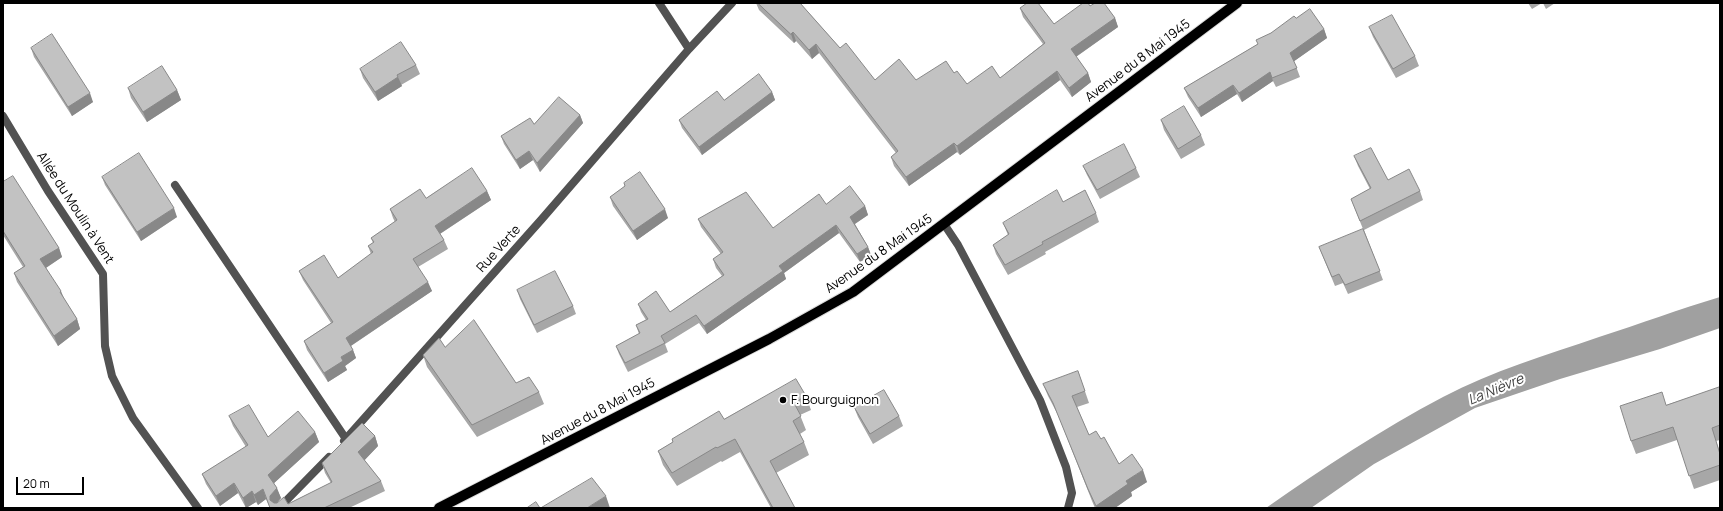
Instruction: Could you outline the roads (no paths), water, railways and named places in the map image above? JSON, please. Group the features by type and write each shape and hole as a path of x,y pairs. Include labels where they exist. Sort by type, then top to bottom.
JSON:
{"main road":[{"name":"Avenue du 8 Mai 1945","path":"439,508 775,336 853,292 1237,3"}],"street":[{"path":"659,3 689,49"},
{"name":"Rue Verte","path":"279,508 346,439 541,220 689,49 732,3"},
{"name":"Allée du Moulin à Vent","path":"3,116 48,192 103,274 105,346 112,376 133,418 198,508"},
{"path":"175,185 346,439"},
{"path":"944,224 958,245 1040,400 1066,467 1072,493 1068,508"}],"water":[{"name":"La Nièvre","path":"1720,297 1720,328 1660,349 1560,379 1475,408 1374,464 1311,508 1266,508 1331,464 1420,409 1481,379 1520,364"}],"place":[{"name":"F. Bourguignon","path":"783,400"}]}
